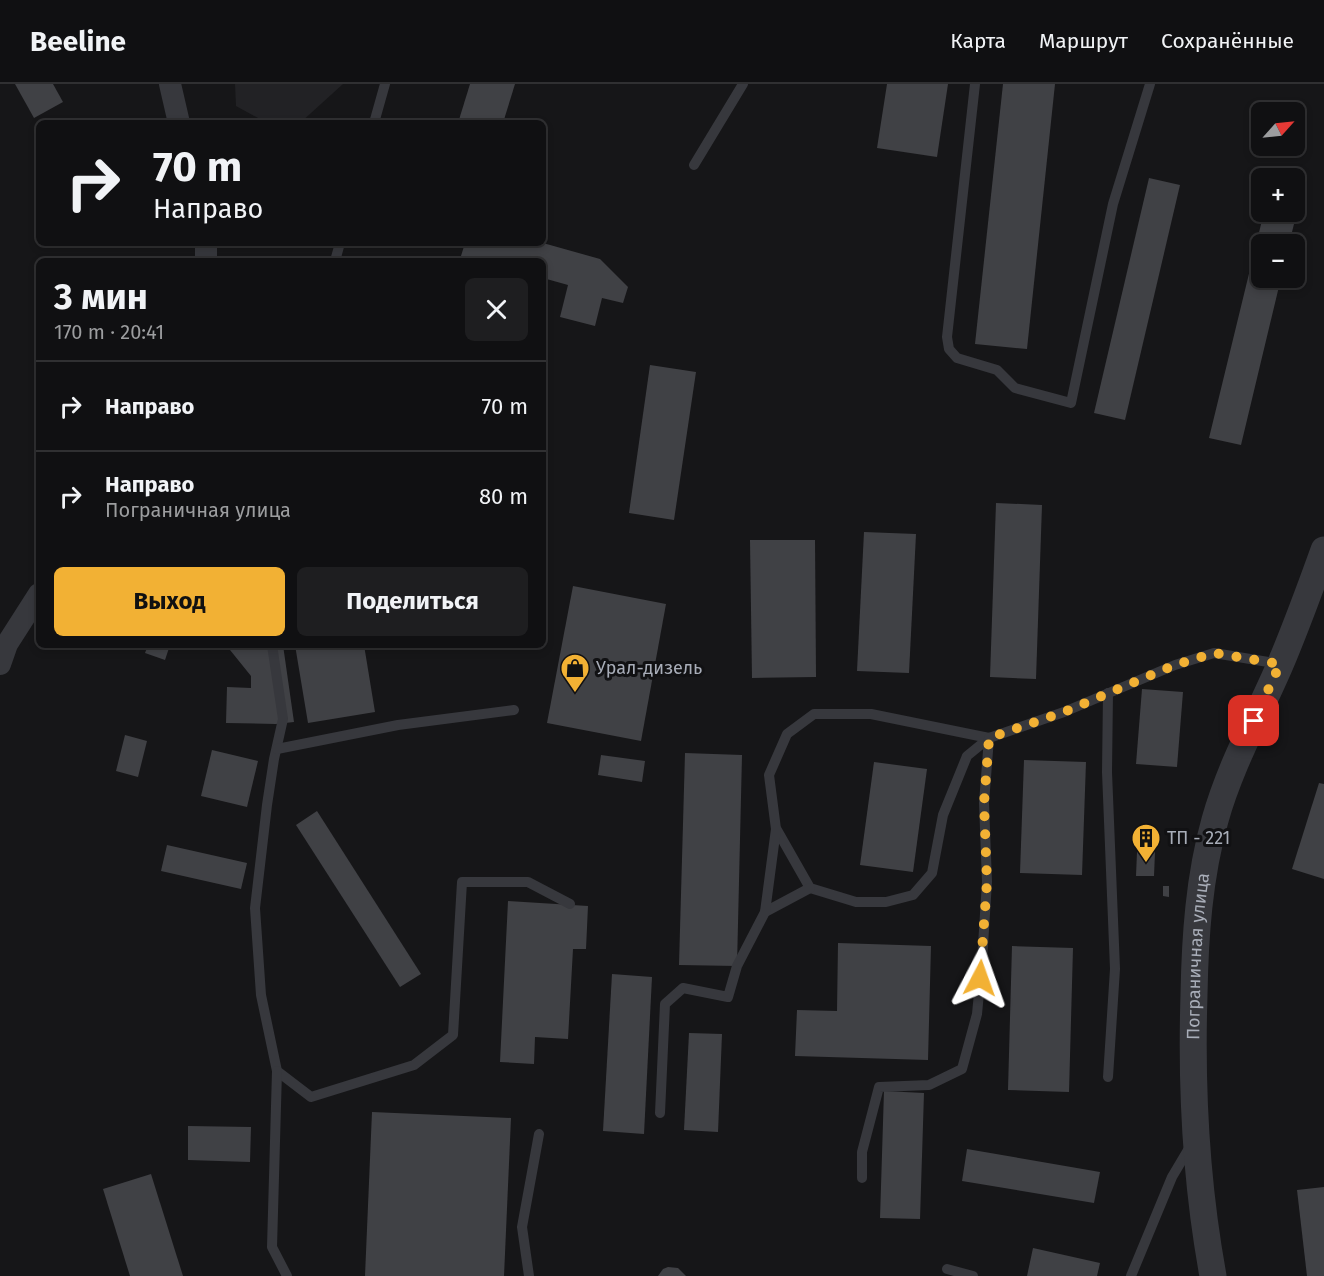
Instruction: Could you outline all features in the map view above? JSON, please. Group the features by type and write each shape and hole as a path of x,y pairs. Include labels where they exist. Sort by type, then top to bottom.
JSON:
{"street":[{"path":"170,84 178,120"},
{"name":"Пограничная улица","path":"1214,1276 1203,1213 1193,1076 1197,929 1207,854 1214,821 1225,788 1280,664 1324,550"},
{"path":"0,662 7,644 36,599"}],"lane":[{"path":"375,120 385,84"},
{"path":"694,165 743,84"},
{"path":"975,84 946,337 949,349 957,358 997,370 1015,388 1071,403 1113,204 1150,84"},
{"path":"272,648 283,719 267,805 255,908 261,994 277,1071 272,1247 287,1276"},
{"path":"776,829 810,888 856,902 886,902 912,895 932,873 943,815 967,756 989,738 1064,712 1175,665 1214,653 1280,664"},
{"path":"1108,693 1108,783 1115,969 1108,1077"},
{"path":"277,749 398,725 514,710"},
{"path":"660,1113 665,1004 683,988 728,997 737,966 765,912 776,829 769,775 787,734 814,714 871,714 989,738"},
{"path":"862,1178 862,1152 879,1087 929,1085 962,1068 977,1014 987,882 984,803 989,738"},
{"path":"277,1071 311,1097 414,1065 453,1035 462,882 528,882 570,904"},
{"path":"765,912 810,888"},
{"path":"529,1276 522,1227 539,1134"},
{"path":"1131,1276 1172,1177 1196,1137"},
{"path":"947,1269 973,1276"}],"shaded area":[{"path":"235,84 343,84 303,120 262,120 236,106"}],"building":[{"path":"15,84 53,84 63,102 34,118"},
{"path":"470,84 515,84 504,120 459,120"},
{"path":"887,84 948,84 937,157 877,148"},
{"path":"1003,84 1055,84 1027,349 975,344"},
{"path":"1149,178 1180,185 1125,420 1094,413"},
{"path":"1262,222 1294,222 1292,234 1259,234"},
{"path":"546,244 600,259 628,287 623,303 602,298 595,326 560,317 568,285 546,279 546,258 469,258 461,256 464,246 546,246"},
{"path":"1251,265 1251,288 1279,288 1241,445 1209,438"},
{"path":"650,365 696,372 674,520 629,513"},
{"path":"996,503 1042,505 1036,679 990,677"},
{"path":"864,532 916,534 909,673 857,671"},
{"path":"750,540 815,540 816,677 752,678"},
{"path":"573,586 666,604 641,741 547,723"},
{"path":"147,648 169,648 165,660 145,653"},
{"path":"228,648 283,648 294,722 226,723 227,687 251,688 251,676"},
{"path":"296,648 364,648 375,712 308,723"},
{"path":"1142,689 1183,692 1177,767 1136,764"},
{"path":"125,735 147,741 138,777 116,771"},
{"path":"212,750 258,761 247,807 201,796"},
{"path":"685,753 742,755 737,966 679,965"},
{"path":"601,755 645,761 642,782 598,775"},
{"path":"1024,760 1086,762 1082,875 1020,873"},
{"path":"874,762 927,769 913,872 860,865"},
{"path":"1319,783 1324,784 1324,879 1292,869"},
{"path":"317,811 421,974 400,987 296,825"},
{"path":"167,845 247,863 241,889 161,871"},
{"name":"ТП - 221","path":"1137,852 1155,852 1154,876 1136,876"},
{"path":"1163,886 1169,886 1169,897 1163,896"},
{"path":"508,901 588,906 586,949 573,949 568,1039 535,1037 534,1064 500,1062"},
{"path":"838,943 931,946 928,1060 795,1056 797,1010 837,1011"},
{"path":"1012,946 1073,948 1069,1092 1008,1090"},
{"path":"612,974 652,977 644,1134 603,1131"},
{"path":"689,1033 722,1034 718,1132 684,1130"},
{"path":"884,1091 924,1093 920,1219 880,1218"},
{"path":"372,1112 511,1118 504,1276 365,1276"},
{"path":"188,1126 251,1127 250,1162 188,1160"},
{"path":"967,1149 1100,1172 1094,1203 962,1181"},
{"path":"151,1174 183,1276 130,1276 103,1189"},
{"path":"1324,1187 1324,1276 1307,1276 1297,1190"},
{"path":"1033,1248 1100,1263 1097,1276 1027,1276"},
{"path":"678,1268 686,1276 658,1276 663,1269"}],"place":[{"name":"Урал-дизель","path":"575,694"},
{"name":"ТП - 221","path":"1146,864"}],"route":[{"path":"980,978 987,882 984,803 989,738 1064,712 1175,665 1214,653 1280,664 1254,721"}]}
